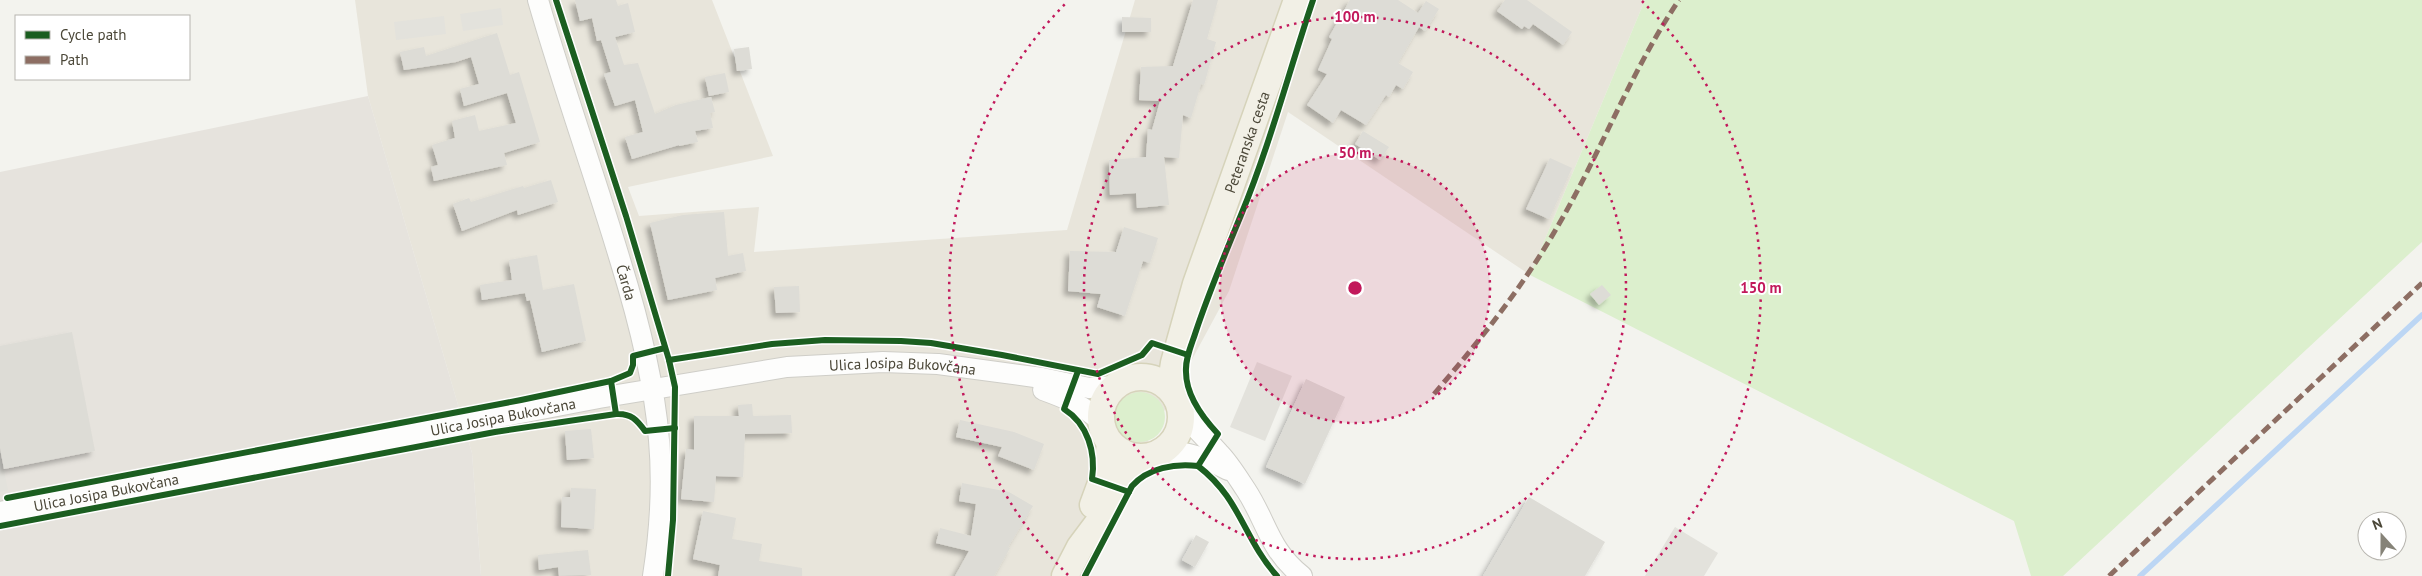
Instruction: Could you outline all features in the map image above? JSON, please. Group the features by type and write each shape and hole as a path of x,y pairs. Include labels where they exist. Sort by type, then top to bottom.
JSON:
{"main road":[{"name":"Peteranska cesta","path":"1178,402 1172,376 1196,284 1297,0"},
{"name":"Peteranska cesta","path":"1124,381 1148,367 1163,347 1196,284"},
{"path":"1065,576 1080,547 1110,454 1101,408 1106,395 1124,381 1146,376 1157,380 1178,402 1181,422 1177,434 1170,445 1129,468 1101,519 1080,547"},
{"path":"1105,432 1119,452 1150,455"}],"street":[{"name":"Čarda","path":"538,0 626,280 646,352 659,440 661,506 653,576"},
{"name":"Ulica Josipa Bukovčana","path":"0,512 599,398 652,391 787,367 883,362 938,364 1042,378 1090,388 1124,381"},
{"name":"Ulica Josipa Bukovčana","path":"1009,375 1037,388 1067,398 1088,409 1105,432"},
{"path":"1178,402 1191,425 1221,454 1254,504 1270,540 1283,558 1302,576"},
{"path":"1150,455 1186,452 1202,456 1234,474"}],"shaded area":[{"path":"355,0 712,0 773,156 628,187 639,216 759,207 754,252 1067,230 1135,0 1645,0 1530,275 1288,112 1229,291 1075,576 481,576 472,453 368,96"},
{"path":"501,8 503,25 463,31 460,14"},
{"path":"444,16 446,34 396,40 394,22"},
{"path":"368,96 472,453 481,576 0,576 0,172"},
{"path":"1257,362 1292,376 1265,441 1230,427"},
{"path":"0,450 8,490 0,492"},
{"path":"1675,527 1718,553 1704,576 1645,576"}],"green space":[{"path":"1645,0 2422,0 2422,242 2063,576 2031,576 2014,521 1530,275"},
{"path":"1140,392 1149,394 1160,403 1165,417 1163,426 1154,437 1140,442 1131,440 1120,431 1115,417 1117,408 1126,397"}],"building":[{"path":"575,0 616,0 618,6 628,3 635,32 615,37 624,65 638,63 655,114 676,105 711,97 715,112 710,113 713,128 695,131 698,142 679,145 632,159 625,137 643,132 635,100 615,106 604,74 611,72 601,40 597,41 592,18 580,21"},
{"path":"1193,0 1218,0 1207,39 1216,42 1204,85 1201,84 1191,118 1183,115 1179,158 1164,157 1169,205 1137,208 1136,193 1110,195 1109,160 1146,157 1148,129 1152,130 1160,101 1139,100 1141,67 1173,66"},
{"path":"1350,0 1398,0 1418,13 1426,1 1439,9 1425,31 1419,27 1398,63 1413,72 1403,89 1396,85 1389,97 1386,95 1366,125 1341,110 1333,123 1307,105 1327,74 1318,70 1332,39 1329,37"},
{"path":"1505,0 1527,0 1572,32 1563,45 1533,24 1529,29 1524,26 1522,29 1497,11"},
{"path":"1122,17 1151,18 1151,32 1122,32"},
{"path":"497,33 510,75 519,72 540,142 504,153 507,165 434,181 431,167 438,165 432,145 455,138 452,121 475,115 479,131 516,123 507,93 464,106 460,89 479,84 471,57 456,62 404,70 400,52 424,47 426,56"},
{"path":"749,47 752,69 737,71 734,49"},
{"path":"725,73 729,92 709,96 705,77"},
{"path":"1363,131 1389,147 1380,160 1355,144"},
{"path":"1550,158 1572,168 1549,219 1526,209"},
{"path":"551,180 558,202 518,215 517,210 462,231 453,204 469,198 471,202 523,186 524,188"},
{"path":"724,212 728,256 743,253 746,271 715,278 717,290 668,300 650,223 683,215"},
{"path":"1124,227 1158,238 1150,263 1143,261 1125,316 1097,307 1101,294 1068,291 1070,251 1116,252"},
{"path":"537,255 543,290 574,284 586,341 542,352 530,300 527,301 525,293 482,300 480,285 512,280 509,260"},
{"path":"1602,285 1611,295 1599,305 1590,294"},
{"path":"799,286 800,312 776,313 774,287"},
{"path":"72,332 95,451 4,469 0,448 0,346"},
{"path":"1306,379 1345,397 1305,484 1266,467"},
{"path":"752,404 753,416 791,415 792,433 745,434 743,477 716,476 714,502 681,499 686,449 694,450 694,416 739,416 738,405"},
{"path":"960,420 1014,432 1044,444 1034,470 998,456 1002,447 956,437"},
{"path":"591,429 594,458 567,460 565,431"},
{"path":"962,483 1009,492 1033,506 1008,547 1010,548 994,576 955,576 969,551 936,543 940,528 971,536 976,504 959,501"},
{"path":"571,488 596,489 594,529 561,527 562,497 570,497"},
{"path":"1529,497 1605,542 1585,576 1483,576"},
{"path":"703,511 736,518 732,539 762,544 759,561 802,568 802,576 718,576 720,565 693,559"},
{"path":"1196,535 1209,542 1195,567 1182,560"},
{"path":"588,550 591,575 559,576 558,567 539,570 538,555"}],"waterway":[{"path":"2140,576 2422,315"}],"marked path":[{"path":"1434,394 1501,312 1545,247 1575,196 1646,55 1679,0"},
{"path":"2109,576 2422,283"}],"cycle path":[{"path":"556,0 626,216 669,360 675,387 673,520 668,576"},
{"path":"1085,576 1132,486 1146,475 1162,468 1180,465 1198,466 1218,434 1192,398 1186,372 1188,356 1206,302 1261,162 1313,0"},
{"path":"669,360 772,344 825,340 931,343 1098,374 1142,355 1152,343 1188,355"},
{"path":"7,498 521,400 611,381 630,373 633,365 633,356 665,348"},
{"path":"1078,371 1064,409 1079,423 1088,440 1093,459 1092,479 1129,492"},
{"path":"611,381 616,414 633,418 645,431 675,428"},
{"path":"0,526 495,432 616,414"},
{"path":"1198,466 1224,492 1256,547 1277,576"}]}
